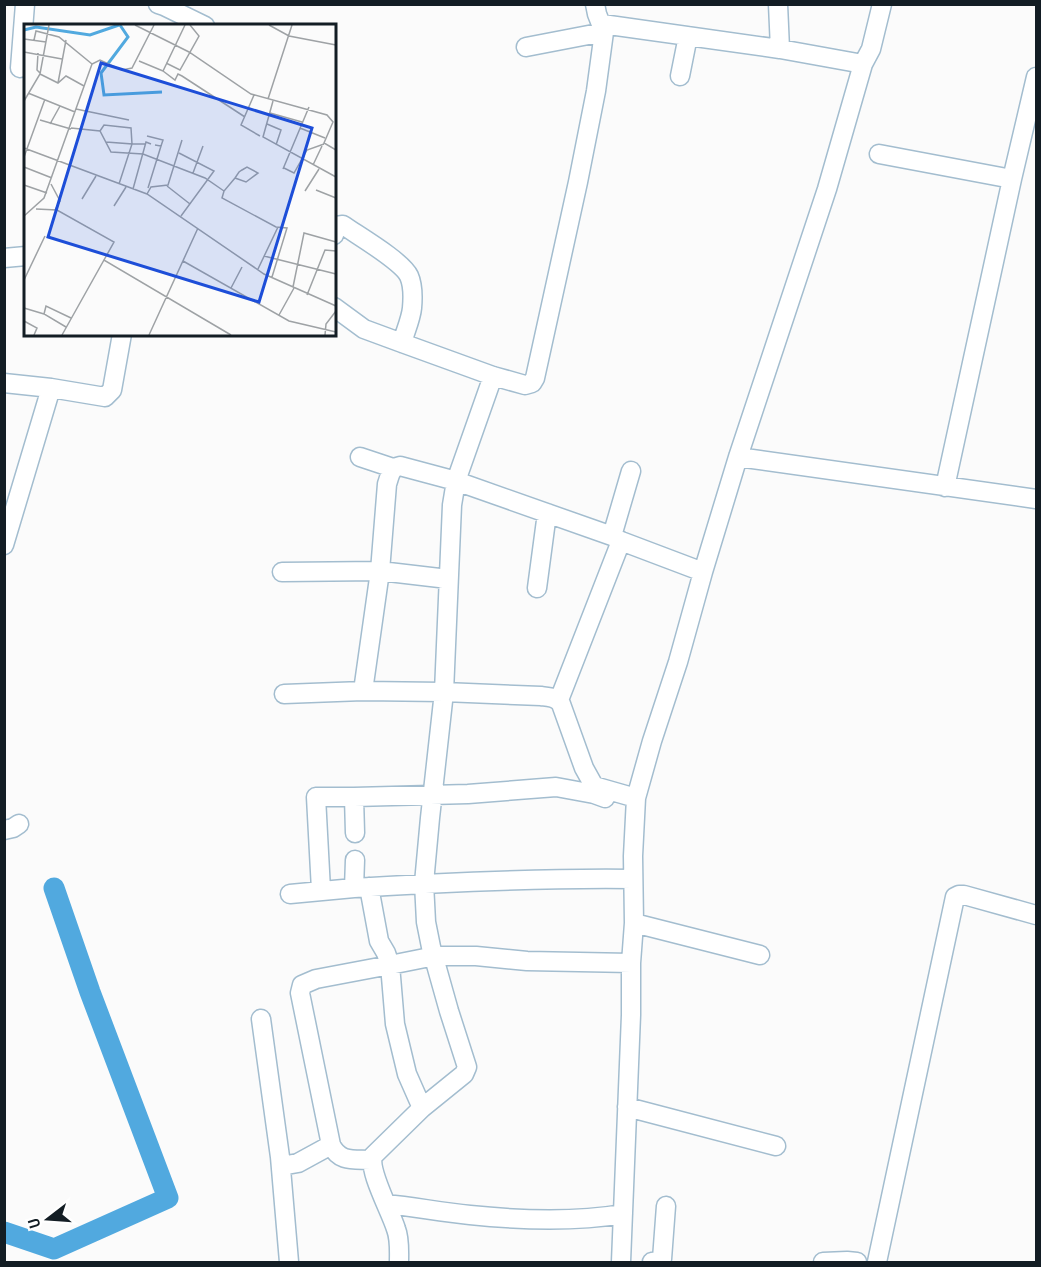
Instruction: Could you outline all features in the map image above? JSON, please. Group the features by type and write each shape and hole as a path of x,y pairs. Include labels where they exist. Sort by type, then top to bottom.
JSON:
{"street":[{"path":"17,68 25,4"},
{"path":"158,4 200,24"},
{"path":"336,308 364,329 493,376 529,385 532,383 536,378 596,91 603,28 595,4"},
{"path":"778,4 780,49"},
{"path":"621,1263 634,923 636,803 652,741 678,662 738,457 827,189 863,64 871,49 882,4"},
{"path":"526,47 603,28 688,36 863,64"},
{"path":"680,76 688,36"},
{"path":"945,487 1036,77"},
{"path":"879,154 1012,179"},
{"path":"336,226 343,225 404,268 408,275 413,293 412,310 402,343"},
{"path":"4,258 24,256"},
{"path":"4,383 51,388 100,397 108,395 114,383 122,336"},
{"path":"399,1263 397,1231 376,1179 371,1160 422,1108 464,1074 467,1067 448,1011 431,947 426,922 424,883 444,692 452,505 456,481 493,376"},
{"path":"4,546 51,388"},
{"path":"360,457 393,468 399,466 456,481 616,538 703,572"},
{"path":"738,457 1036,499"},
{"path":"363,691 380,571 387,483 393,468"},
{"path":"631,471 616,538 559,700 584,768 594,786 636,803"},
{"path":"537,588 547,513"},
{"path":"282,572 380,571 448,579"},
{"path":"284,694 363,691 444,692 541,696 559,700"},
{"path":"321,890 316,797 432,796 556,787 636,803"},
{"path":"354,797 355,833"},
{"path":"356,860 362,888 379,941 390,964 395,1024 406,1074 422,1108"},
{"path":"290,894 424,883 582,878 633,879"},
{"path":"877,1263 955,897 964,896 1036,915"},
{"path":"634,923 760,954"},
{"path":"371,1160 345,1159 337,1154 331,1145 302,1005 300,993 302,986 316,979 435,956 631,963"},
{"path":"261,1019 281,1166 289,1263"},
{"path":"627,1107 776,1146"},
{"path":"281,1166 298,1163 331,1145"},
{"path":"387,1204 509,1218 602,1218 623,1214"},
{"path":"652,1263 662,1259 666,1206"},
{"path":"823,1263 847,1260 857,1263"}],"waterway":[{"path":"4,1232 54,1249 168,1198 90,992 54,888"}]}
